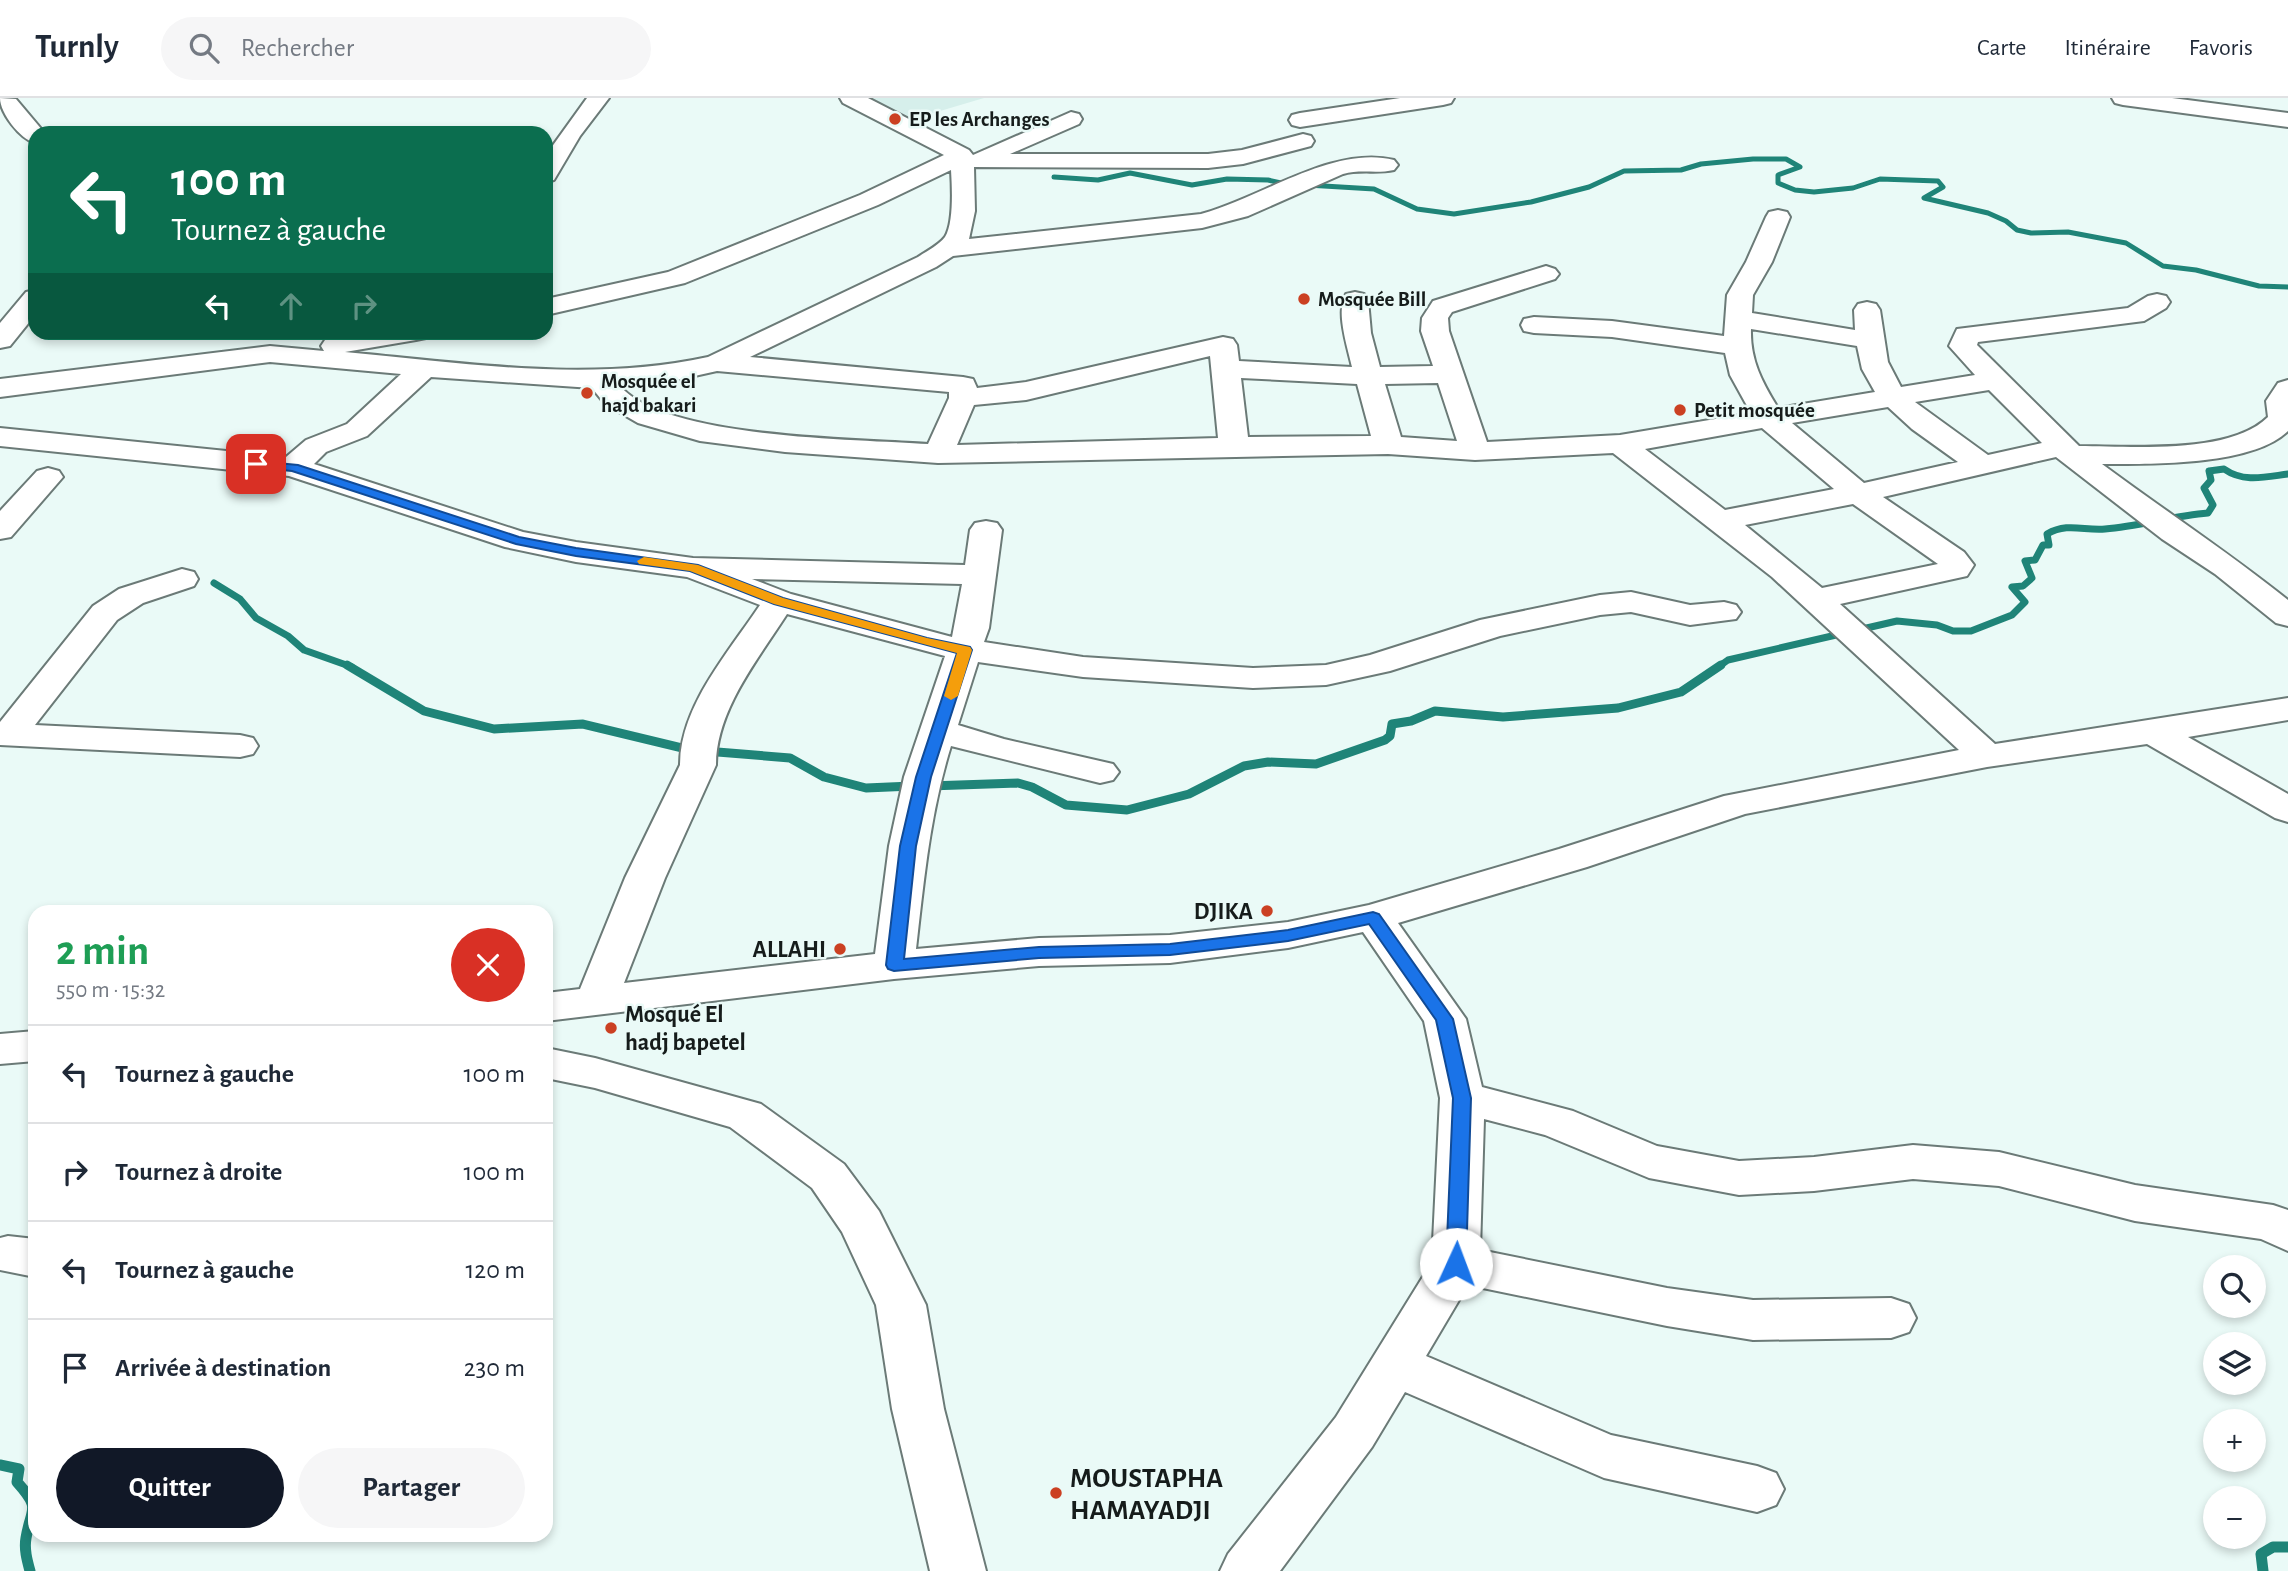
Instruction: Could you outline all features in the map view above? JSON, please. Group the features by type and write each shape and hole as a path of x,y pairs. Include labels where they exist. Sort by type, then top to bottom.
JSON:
{"street":[{"path":"553,163 570,134 598,98"},
{"path":"851,98 968,161 1208,161 1243,156 1302,131 1443,98"},
{"path":"1287,98 1302,131 1307,153 1317,163 1335,169"},
{"path":"2123,98 2288,120"},
{"path":"0,100 8,104 28,128"},
{"path":"553,305 676,278 1071,119"},
{"path":"284,355 539,378 600,380 672,373 717,363 927,262 947,248 959,236 968,161"},
{"path":"947,248 1202,221 1240,211 1335,169 1354,164 1386,165"},
{"path":"1778,217 1759,262 1740,295 1737,333 1744,375 1770,420 1858,494 1954,559 1958,565 1956,569 1822,605"},
{"path":"1475,451 1435,331 1435,318 1442,307 1546,274"},
{"path":"1354,300 1357,333 1388,445"},
{"path":"2157,302 2134,315 2082,323 1983,331 1967,335 1964,346 2066,451 2173,532 2226,567 2288,616"},
{"path":"1867,310 1868,340 1876,370 1894,399 1984,466"},
{"path":"0,340 19,311"},
{"path":"1534,325 1868,340"},
{"path":"284,355 328,340"},
{"path":"0,388 284,355 370,340"},
{"path":"963,398 1026,391 1223,345 1234,446"},
{"path":"717,363 963,385 963,398 937,454"},
{"path":"293,467 316,446 357,430 424,368"},
{"path":"1226,369 1369,376 1449,374"},
{"path":"600,380 615,398 648,417 699,432 785,443 937,454 1388,445 1475,451 1620,444 1995,380"},
{"path":"1719,521 2066,451 2124,455 2232,446 2265,436 2283,419 2280,401 2288,389"},
{"path":"0,437 293,467 516,540 576,552 693,568 979,575"},
{"path":"1620,444 1783,570 1987,757"},
{"path":"0,530 48,477"},
{"path":"894,965 908,846 922,784 972,628 986,530"},
{"path":"693,568 779,601 925,642 965,650 1083,667 1253,678 1326,676 1378,664 1492,627 1600,605 1631,602 1690,615 1724,612"},
{"path":"4,734 105,613 131,596 183,579"},
{"path":"596,1002 650,865 698,765 697,752 701,733 715,703 779,601"},
{"path":"553,1006 894,965 1039,953 1170,949 1288,935 1373,917 1573,858 1737,804 1987,757 2153,733 2288,709"},
{"path":"940,731 995,748 1100,772"},
{"path":"2153,733 2288,810"},
{"path":"4,734 240,746"},
{"path":"1248,1571 1354,1432 1456,1264 1462,1098 1445,1019 1373,917"},
{"path":"0,1049 28,1047"},
{"path":"553,1064 595,1073 745,1115 828,1176 862,1224 901,1304 918,1409 958,1571"},
{"path":"1462,1098 1556,1122 1649,1161 1739,1178 1814,1174 1913,1162 1999,1170 2135,1203 2273,1223 2288,1233"},
{"path":"1456,1264 1667,1307 1753,1320 1891,1318"},
{"path":"1395,1365 1604,1457 1757,1489"}],"shaded area":[{"path":"857,98 984,98 903,122"}],"waterway":[{"path":"1307,185 1374,189 1417,209 1454,214 1531,202 1589,187 1624,171 1681,170 1701,164 1786,159 1800,167 1778,175 1778,183 1795,190 1814,192 1853,188 1880,179 1938,181 1943,187 1924,198 1988,213 2006,221 2017,230 2031,233 2068,232 2126,243 2163,266 2196,270 2259,286 2288,287"},
{"path":"1054,177 1098,180 1130,173 1192,185 1227,179 1268,180 1290,185"},
{"path":"1718,667 1728,660 1897,621 1937,625 1953,631 1971,631 2012,615 2025,602 2012,587 2023,586 2032,578 2025,561 2035,560 2043,545 2049,545 2047,534 2055,530 2105,529 2208,513 2213,505 2204,488 2211,480 2209,471 2224,469 2247,478 2288,474"},
{"path":"214,583 240,599 256,618 288,636 304,650 348,666"},
{"path":"929,786 1018,783 1032,787 1066,805 1127,810 1189,794 1244,766 1268,762 1316,764 1385,740 1390,736 1392,724 1411,721 1435,711 1503,717 1618,708 1681,692 1721,665"},
{"path":"348,666 352,667"},
{"path":"348,666 424,711 494,729 583,724 691,750"},
{"path":"705,751 790,758 824,777 866,788 912,786"},
{"path":"0,1465 19,1469 17,1482 28,1496"},
{"path":"28,1528 25,1542 30,1571"},
{"path":"2263,1571 2261,1554 2273,1547 2288,1547"}],"slow traffic":[{"path":"644,561 693,568 779,601 925,642 965,650 951,696"}],"place":[{"name":"EP les Archanges","path":"895,119"},
{"name":"Mosquée Bill","path":"1304,299"},
{"name":"Mosquée el hajd bakari","path":"587,393"},
{"name":"Petit mosquée","path":"1680,410"},
{"name":"DJIKA","path":"1267,911"},
{"name":"ALLAHI","path":"840,949"},
{"name":"Mosqué El hadj bapetel","path":"611,1028"},
{"name":"MOUSTAPHA HAMAYADJI","path":"1056,1493"}],"route":[{"path":"256,464 293,467 516,540 576,552 693,568 779,601 925,642 965,650 923,777 908,846 894,965 1039,953 1170,949 1288,935 1373,917 1445,1019 1462,1098 1456,1264"}]}
